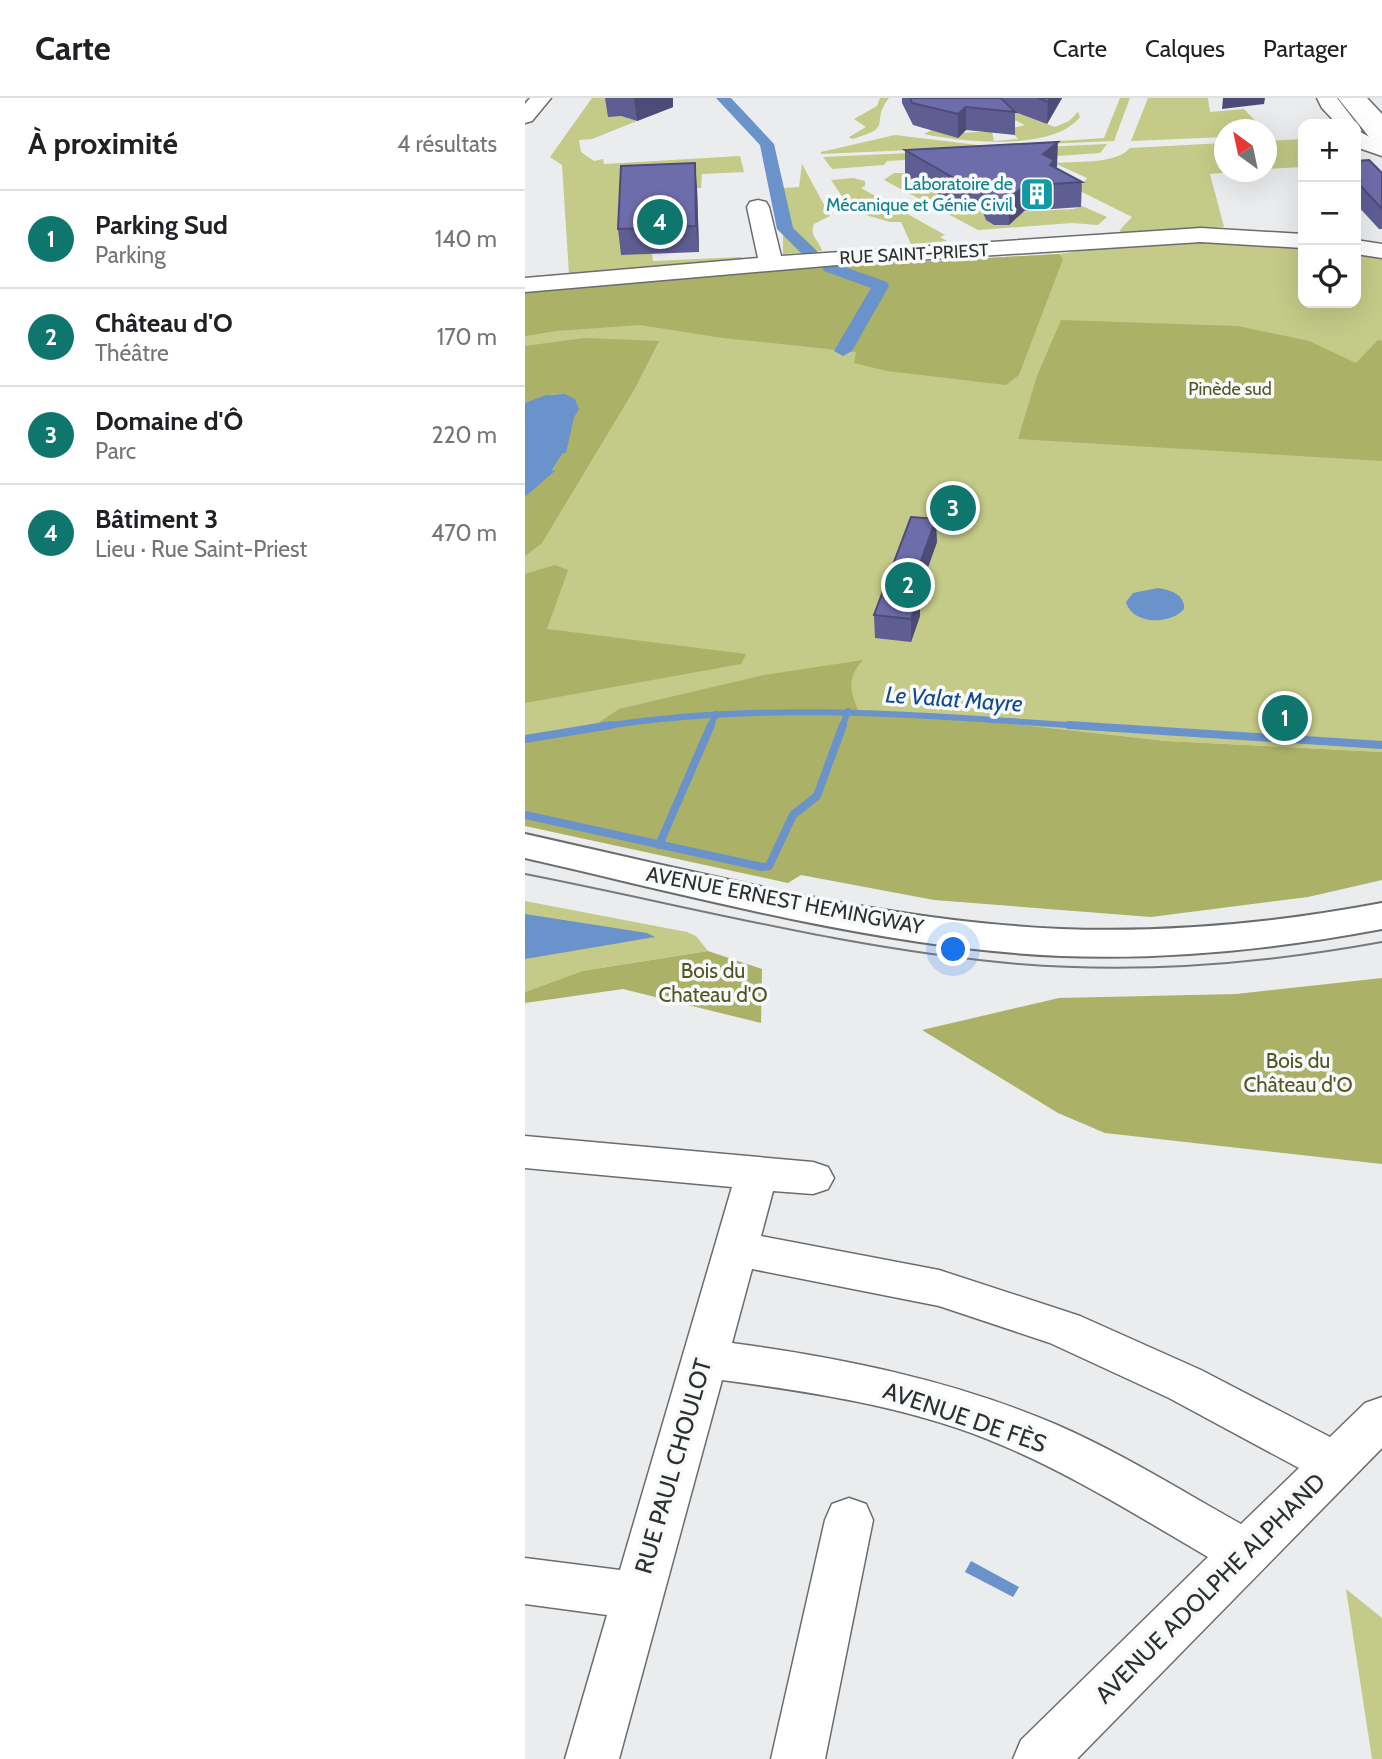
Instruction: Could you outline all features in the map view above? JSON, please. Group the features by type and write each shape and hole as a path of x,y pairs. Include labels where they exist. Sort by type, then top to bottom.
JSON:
{"main road":[{"path":"1348,98 1382,138"},
{"path":"1370,98 1382,113"},
{"name":"AVENUE ERNEST HEMINGWAY","path":"525,846 821,911 1015,939 1085,943 1218,939 1283,933 1382,916"}],"street":[{"path":"525,117 541,98"},
{"path":"1327,98 1343,119"},
{"path":"1356,98 1373,117 1382,121"},
{"path":"1361,141 1382,150"},
{"path":"758,207 771,263"},
{"name":"RUE SAINT-PRIEST","path":"525,285 771,263 1201,234 1298,241"},
{"path":"1361,248 1382,251"},
{"path":"525,1152 813,1178"},
{"name":"RUE PAUL CHOULOT","path":"592,1759 757,1173"},
{"path":"735,1248 939,1288 1064,1329 1185,1384 1303,1445 1333,1464"},
{"name":"AVENUE DE FÈS","path":"703,1358 858,1381 949,1407 1038,1438 1168,1506 1245,1552"},
{"name":"AVENUE ADOLPHE ALPHAND","path":"1040,1759 1382,1417"},
{"path":"798,1759 849,1520"},
{"path":"525,1581 637,1596"}],"green space":[{"path":"592,98 631,98 608,116 621,116 637,121 592,139 579,140 581,152 594,161 603,159 604,164 740,156 744,172 702,174 701,188 697,188 652,254 653,261 741,257 742,260 569,274 562,165 550,157"},
{"path":"880,98 889,98 883,106 878,127 865,135 852,139 849,137 866,127 854,119 877,106"},
{"path":"1120,98 1130,98 1114,141 821,154 895,135 986,146 1104,138"},
{"path":"1148,98 1208,98 1210,112 1244,109 1254,119 1214,119 1214,137 1131,141"},
{"path":"1011,107 1017,113 1055,127 1069,121 1078,112 1080,117 1067,128 1050,136 1029,140 1006,142 961,140 924,134 940,126 939,132 943,133 992,132 994,141 1018,139 1009,129 1025,125 1002,114"},
{"path":"1298,139 1298,167 1277,168 1277,140"},
{"path":"1107,144 1100,153 1043,157 1030,153 887,161 884,165 832,169 823,157"},
{"path":"1214,144 1214,174 1210,174 1224,227 1121,233 1120,230 1132,217 1078,190 1087,178 1054,163 1105,160 1130,148"},
{"path":"802,164 830,216 814,224 813,228 822,251 783,254 783,188 799,187"},
{"path":"894,173 921,173 911,181 927,187 944,187 963,193 982,207 995,225 1009,225 1016,218 1014,212 1074,209 1082,206 1107,217 1098,225 1072,223 978,230 884,180"},
{"path":"853,178 865,181 865,186 861,188 945,235 940,237 947,241 911,244 901,222 890,222 852,211 831,180"},
{"path":"1199,241 1239,241 1298,247 1298,308 1361,308 1361,254 1382,256 1382,752 1167,741 941,716 860,714 525,742 525,293 796,269 1059,254"},
{"path":"1059,254 1063,259 1019,375 1006,385 887,371 854,363 856,352 723,338 640,325 525,336 525,293 796,269"},
{"name":"Pinède sud","path":"1061,320 1238,326 1309,341 1356,363 1378,340 1382,341 1382,461 1018,439 1037,376"},
{"path":"585,338 659,341 634,390 542,543 525,556 525,497 554,472 552,471 566,452 574,418 579,409 565,394 551,394 525,403 525,346"},
{"path":"555,565 568,570 547,629 746,654 741,664 525,703 525,574"},
{"path":"863,660 854,673 851,686 860,714 941,716 1167,741 1382,752 1382,880 1308,897 1151,917 934,900 801,875 788,883 525,826 525,736 598,723 619,709 764,675"},
{"path":"525,901 687,932 696,936 708,951 582,971 525,992"},
{"name":"Bois du Chateau d'O","path":"708,951 762,969 761,1023 623,989 525,1003 525,992 582,971"},
{"name":"Bois du Château d'O","path":"1382,978 1382,1164 1105,1133 1058,1113 922,1030 1059,998 1236,994"},
{"path":"1346,1589 1382,1618 1382,1759 1372,1759"}],"water":[{"path":"565,394 575,399 579,409 574,418 566,453 563,453 552,470 555,471 525,497 525,403 546,395"},
{"path":"1158,588 1179,596 1184,609 1162,620 1144,619 1130,610 1126,602 1133,593"},
{"path":"525,914 647,933 655,937 525,959"},
{"path":"971,1561 1019,1587 1013,1597 965,1572"}],"building":[{"path":"910,98 1001,98 1015,112 966,107 958,114 912,103"},
{"path":"1058,142 1043,154 1054,160 1050,165 1082,182 1024,186 1009,199 995,200 986,194 982,185 966,185 905,150"},
{"path":"1369,160 1382,173 1382,209 1361,186 1361,161"},
{"path":"695,163 696,226 618,229 621,166"},
{"path":"911,517 936,519 910,591 920,593 911,619 874,615"}],"waterway":[{"path":"723,98 767,144 785,229 810,253"},
{"path":"830,267 881,286 843,351"},
{"name":"Le Valat Mayre","path":"716,715 847,713"},
{"path":"842,727 847,713"},
{"name":"Le Valat Mayre","path":"847,713 1096,727"},
{"name":"Le Valat Mayre","path":"600,727 716,715"},
{"path":"710,727 716,715"},
{"name":"Le Valat Mayre","path":"525,739 611,725"},
{"path":"659,844 711,725"},
{"path":"659,844 762,867 769,866 793,815 817,796 843,725"},
{"name":"Le Valat Mayre","path":"1069,725 1382,745"},
{"path":"525,815 659,844"}],"tram line":[{"path":"525,874 833,938 894,949 1019,964 1110,968 1201,965 1292,956 1382,942"}],"place":[{"name":"Laboratoire de Mécanique et Génie Civil","path":"1037,194"},
{"name":"Bâtiment 3","path":"660,222"},
{"name":"Domaine d'Ô","path":"953,508"},
{"name":"Château d'O","path":"908,585"},
{"name":"Parking Sud","path":"1285,718"}]}
